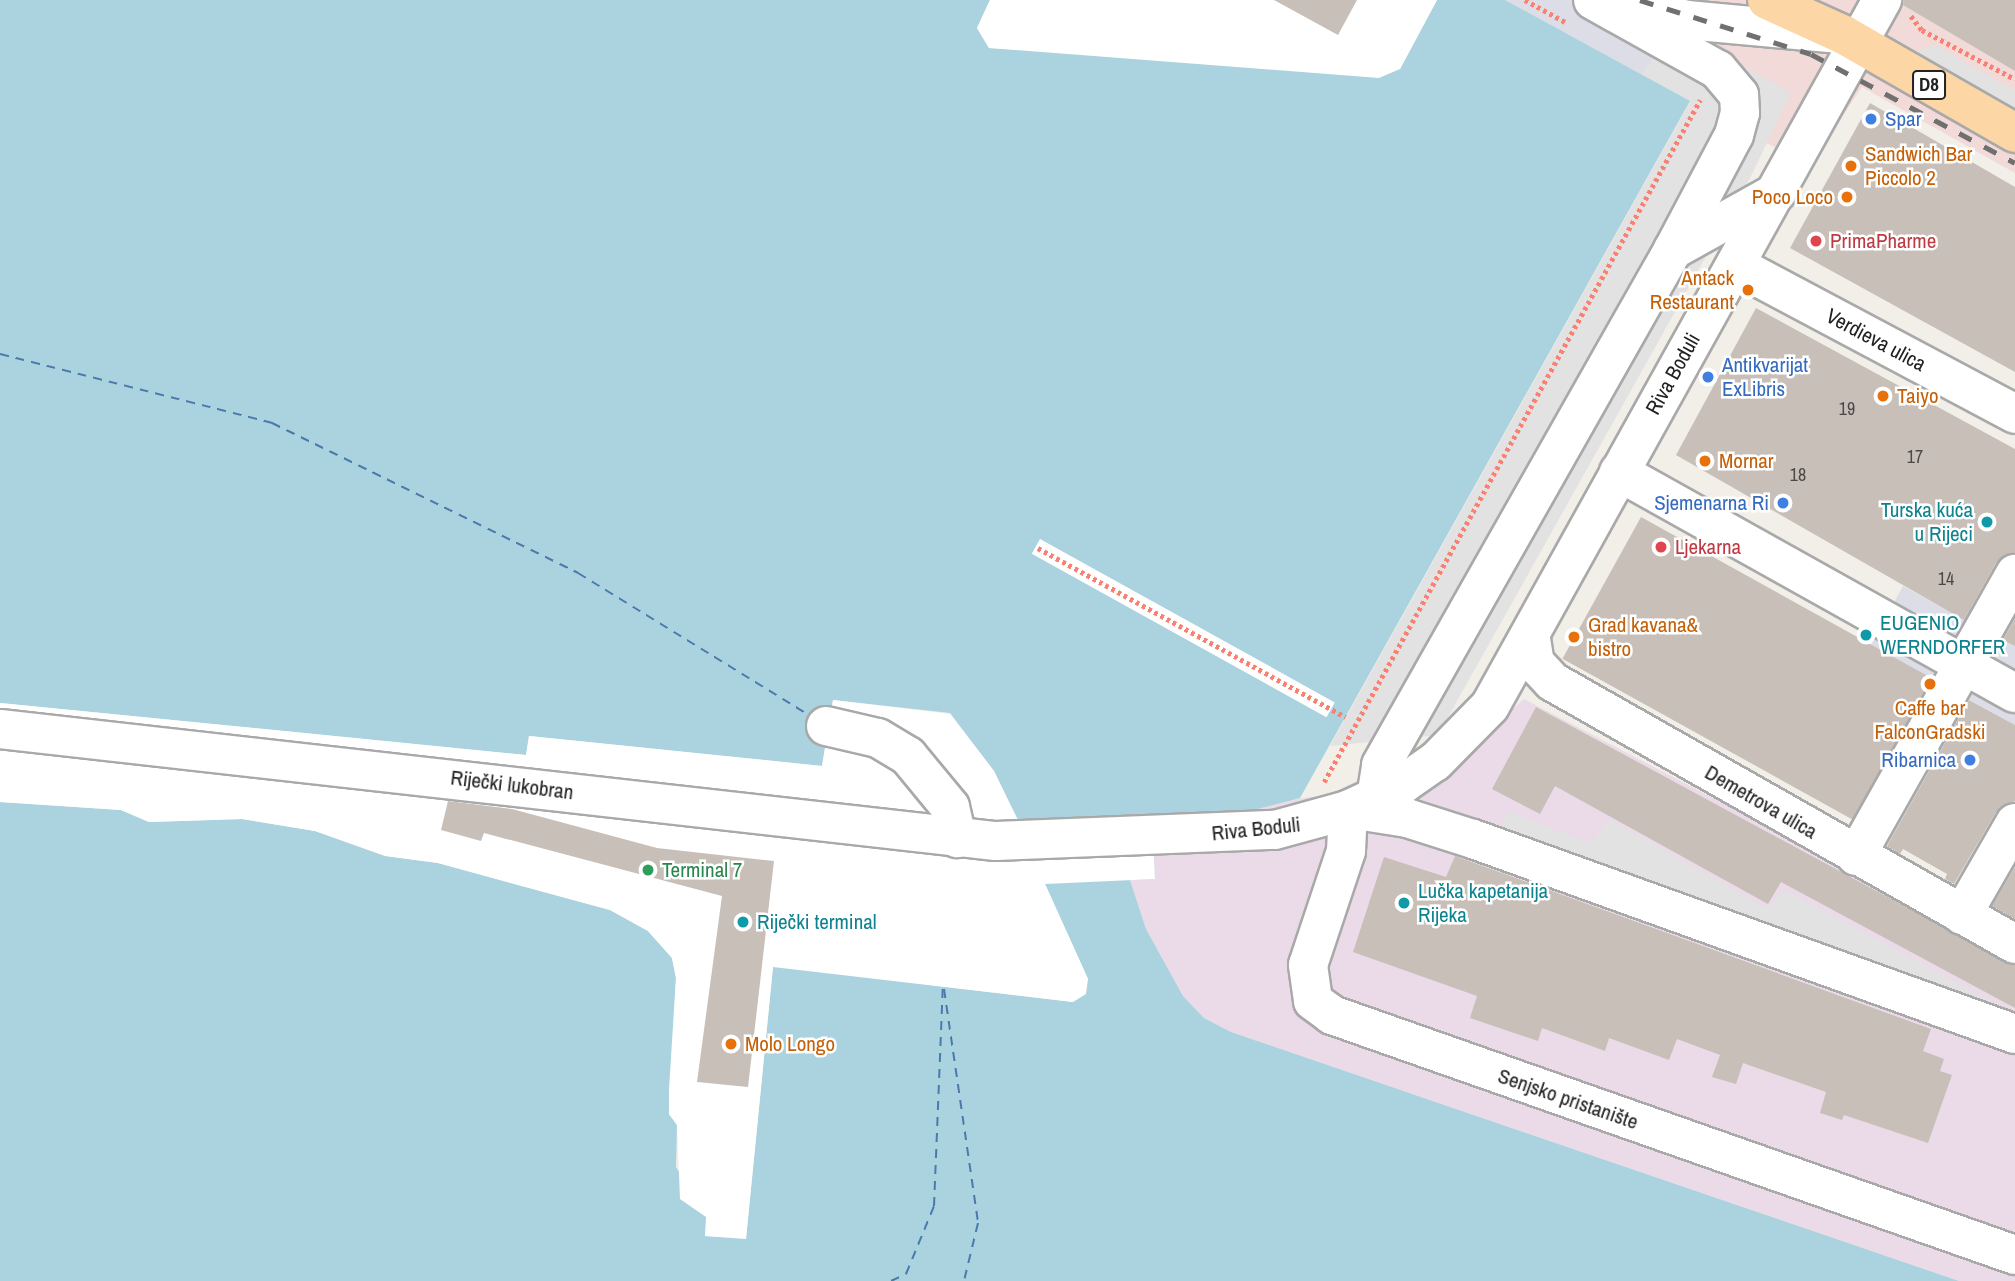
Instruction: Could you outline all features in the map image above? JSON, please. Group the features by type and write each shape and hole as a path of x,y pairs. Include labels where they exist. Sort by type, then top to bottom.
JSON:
{"main road":[{"name":"D8","path":"1767,0 1851,39 2015,133"}],"street":[{"path":"1608,0 1687,20 1851,39"},
{"name":"Riva Boduli","path":"1023,841 1275,830 1436,762 1490,706 1531,639 1619,472 1779,191 1851,39 1897,4"},
{"name":"Senjsko pristanište","path":"1582,13 1718,70 1739,95 1734,135 1672,250 1381,765 1349,800 1346,851 1308,965 1313,1002 1332,1015 2015,1255"},
{"path":"1672,250 1779,191"},
{"name":"Verdieva ulica","path":"1737,266 2013,413"},
{"path":"1619,472 2015,693"},
{"path":"1856,856 2015,574"},
{"name":"Demetrova ulica","path":"1531,639 1535,663 1553,682 2015,944"},
{"name":"Riva Boduli","path":"1490,706 1521,690 1553,682"},
{"path":"826,726 878,738 913,761 950,807 957,838"},
{"name":"Riječki lukobran","path":"0,729 461,778 957,838 1023,841"},
{"path":"1436,762 1430,801 1442,828"},
{"path":"1349,800 1442,828 2015,1034"},
{"path":"1962,915 2015,823"}],"path":[{"path":"1525,0 1582,13"},
{"path":"1897,4 1917,26 2015,79"},
{"path":"1349,800 1700,102 1697,94"},
{"path":"1038,548 1346,717"}],"shaded area":[{"path":"1505,0 2015,0 2015,173 1862,87 1809,166"},
{"path":"1505,0 1593,0 1666,41 1641,74"},
{"path":"1677,28 1791,93 1750,178 1438,735 1330,746 1690,102 1641,74"},
{"path":"1935,45 2015,91 2015,118 1902,56"},
{"path":"2015,547 2015,628 2008,642 2015,646 2015,725 1871,645 1903,586 1972,624"},
{"path":"1524,699 2015,956 2015,1281 1959,1281 1231,1032 1204,1018 1183,996 1146,929 1130,880 1155,878 1152,818 1327,795 1421,751 1451,763"},
{"path":"1509,812 1590,843 1610,820 1767,908 1784,890 2015,1014 2015,1056 1914,1009 1486,856"}],"water":[{"path":"0,0 990,0 977,28 989,48 1400,69 1437,0 1505,0 1690,101 1300,798 1153,836 1155,879 1130,880 1146,929 1183,996 1204,1018 1231,1032 1959,1281 0,1281 0,802 121,810 149,822 242,819 315,831 386,856 438,863 610,910 648,931 672,958 676,978 669,1114 677,1125 676,1167 707,1217 705,1236 746,1238 773,966 1073,1002 1088,979 994,771 950,713 833,700 822,766 529,736 526,755 0,703"}],"pier":[{"path":"990,0 1437,0 1400,69 1379,78 989,48 977,28"},
{"path":"1040,539 1335,702 1327,717 1032,554"},
{"name":"Molo Longo","path":"833,700 950,714 994,771 1019,822 1152,818 1155,879 1045,884 1088,979 1086,994 1073,1002 773,967 746,1239 705,1236 706,1217 680,1199 677,1125 669,1114 676,978 672,958 648,931 610,910 438,863 385,856 315,831 242,819 149,822 121,810 0,802 0,703 526,755 529,736 822,766"}],"building":[{"path":"1274,0 1357,0 1338,35"},
{"path":"1904,0 2015,0 2015,71 1903,5"},
{"path":"1870,103 2015,187 2015,372 1790,248"},
{"path":"1756,308 2015,449 2015,552 1996,563 1964,620 1676,455"},
{"path":"1641,517 1931,678 1853,820 1562,659"},
{"path":"2015,619 2015,646 2003,640"},
{"name":"Ribarnica","path":"1969,700 2015,725 2015,801 1996,812 1954,884 1945,879 1947,874 1903,849 1900,854 1887,846"},
{"path":"1536,707 2015,966 2015,1008 1781,882 1768,904 1555,786 1540,814 1492,789"},
{"name":"Riječki terminal","path":"448,801 512,809 657,848 774,861 748,1087 697,1082 722,896 484,833 481,841 441,830"},
{"path":"1455,856 1931,1029 1923,1051 1944,1059 1940,1071 1952,1075 1928,1143 1844,1115 1842,1120 1820,1113 1826,1092 1743,1063 1736,1084 1712,1077 1720,1055 1677,1039 1669,1060 1609,1038 1605,1051 1542,1028 1538,1041 1470,1018 1477,996 1353,952 1384,857 1446,877"},
{"path":"2015,867 2015,919 1992,906"}],"ferry route":[{"path":"0,354 272,423 578,573 810,716"},
{"path":"891,1281 906,1274 934,1206 943,985"},
{"path":"944,989 978,1223 964,1281"}],"railway":[{"path":"1640,0 1811,54 2015,163"}],"place":[{"name":"Spar","path":"1871,119"},
{"name":"Sandwich Bar Piccolo 2","path":"1851,166"},
{"name":"Poco Loco","path":"1847,197"},
{"name":"PrimaPharme","path":"1816,241"},
{"name":"Antack Restaurant","path":"1748,290"},
{"name":"Antikvarijat ExLibris","path":"1708,377"},
{"name":"Taiyo","path":"1883,396"},
{"name":"Mornar","path":"1705,461"},
{"name":"Sjemenarna Ri","path":"1783,503"},
{"name":"Turska kuća u Rijeci","path":"1987,522"},
{"name":"Ljekarna","path":"1661,547"},
{"name":"EUGENIO WERNDORFER","path":"1866,635"},
{"name":"Grad kavana& bistro","path":"1574,637"},
{"name":"Caffe bar FalconGradski","path":"1930,684"},
{"name":"Ribarnica","path":"1970,760"},
{"name":"Terminal 7","path":"648,870"},
{"name":"Lučka kapetanija Rijeka","path":"1404,903"},
{"name":"Riječki terminal","path":"743,922"},
{"name":"Molo Longo","path":"731,1044"}]}
